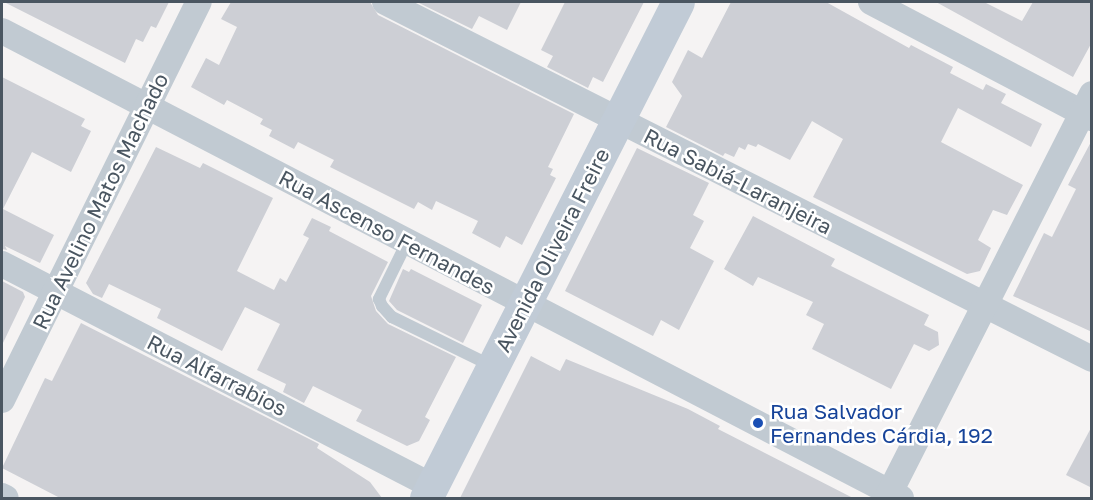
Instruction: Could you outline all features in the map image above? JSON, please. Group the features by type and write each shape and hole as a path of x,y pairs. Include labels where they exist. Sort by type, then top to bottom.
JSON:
{"street":[{"name":"Rua Avelino Matos Machado","path":"2,400 199,2"},
{"name":"Rua Sabiá-Laranjeira","path":"385,2 1092,359"},
{"name":"Avenida Oliveira Freire","path":"430,492 523,304 678,2"},
{"path":"871,2 1088,108 984,306 892,497"},
{"name":"Rua Ascenso Fernandes","path":"2,31 147,104 892,497"},
{"name":"Rua Alfarrabios","path":"2,264 430,492"},
{"path":"2,496 6,498"}],"lane":[{"path":"407,242 379,299 382,306 392,316 492,366"}],"building":[{"path":"4,2 169,2 156,28 151,26 143,42 136,39 125,63"},
{"path":"231,2 370,2 378,15 574,114 548,167 553,169 550,175 556,178 522,245 506,236 500,248 472,233 478,221 436,201 432,210 418,202 414,209 330,167 334,160 298,142 294,149 269,136 272,130 260,124 263,119 227,100 224,105 191,87 206,58 219,65 237,27 221,19"},
{"path":"417,2 521,2 507,30 479,16 472,29"},
{"path":"565,2 644,2 603,82 593,77 588,88 547,67 553,56 541,50"},
{"path":"731,2 826,2 909,48 911,45 953,67 950,73 983,90 986,84 1006,94 1001,103 1042,124 1031,147 958,108 941,142 1023,185 1007,215 993,210 978,240 991,248 980,271 967,274 813,197 843,139 812,121 790,160 758,144 756,147 748,144 745,150 739,147 734,157 725,153 723,156 666,127 682,96 672,82 688,50 702,58"},
{"path":"936,2 984,2 1022,21 1033,2 1092,2 1092,42 1073,77"},
{"path":"2,77 85,119 81,126 91,131 71,172 32,152 3,209 54,235 40,263 5,246 7,250 2,249"},
{"path":"1092,140 1092,332 1013,296 1044,233 1052,237 1076,189 1068,185"},
{"path":"156,147 200,168 203,163 273,198 237,271 274,290 280,278 286,282 309,238 303,235 312,218 331,227 329,231 388,262 371,296 376,311 388,324 456,357 425,417 430,420 419,441 407,446 356,421 362,410 313,386 304,403 283,392 286,384 257,370 280,324 245,307 222,351 157,318 161,309 109,284 102,298 93,294 86,283"},
{"path":"637,148 709,183 693,215 704,221 690,248 714,261 679,330 661,320 653,336 565,291"},
{"path":"753,216 835,259 831,266 929,315 924,325 938,332 939,345 929,351 914,344 891,389 812,349 824,324 806,315 813,302 758,277 753,286 724,269"},
{"path":"403,269 409,272 411,269 482,305 463,343 397,310 389,301"},
{"path":"2,281 23,292 25,297 2,345"},
{"path":"81,323 319,444 317,448 370,482 382,498 60,498 2,468 45,378 52,381"},
{"path":"531,356 560,371 566,359 688,409 720,426 718,429 853,498 460,498"},
{"path":"1092,426 1092,488 1066,475"}],"place":[{"name":"Rua Salvador Fernandes Cárdia, 192","path":"758,423"}]}
